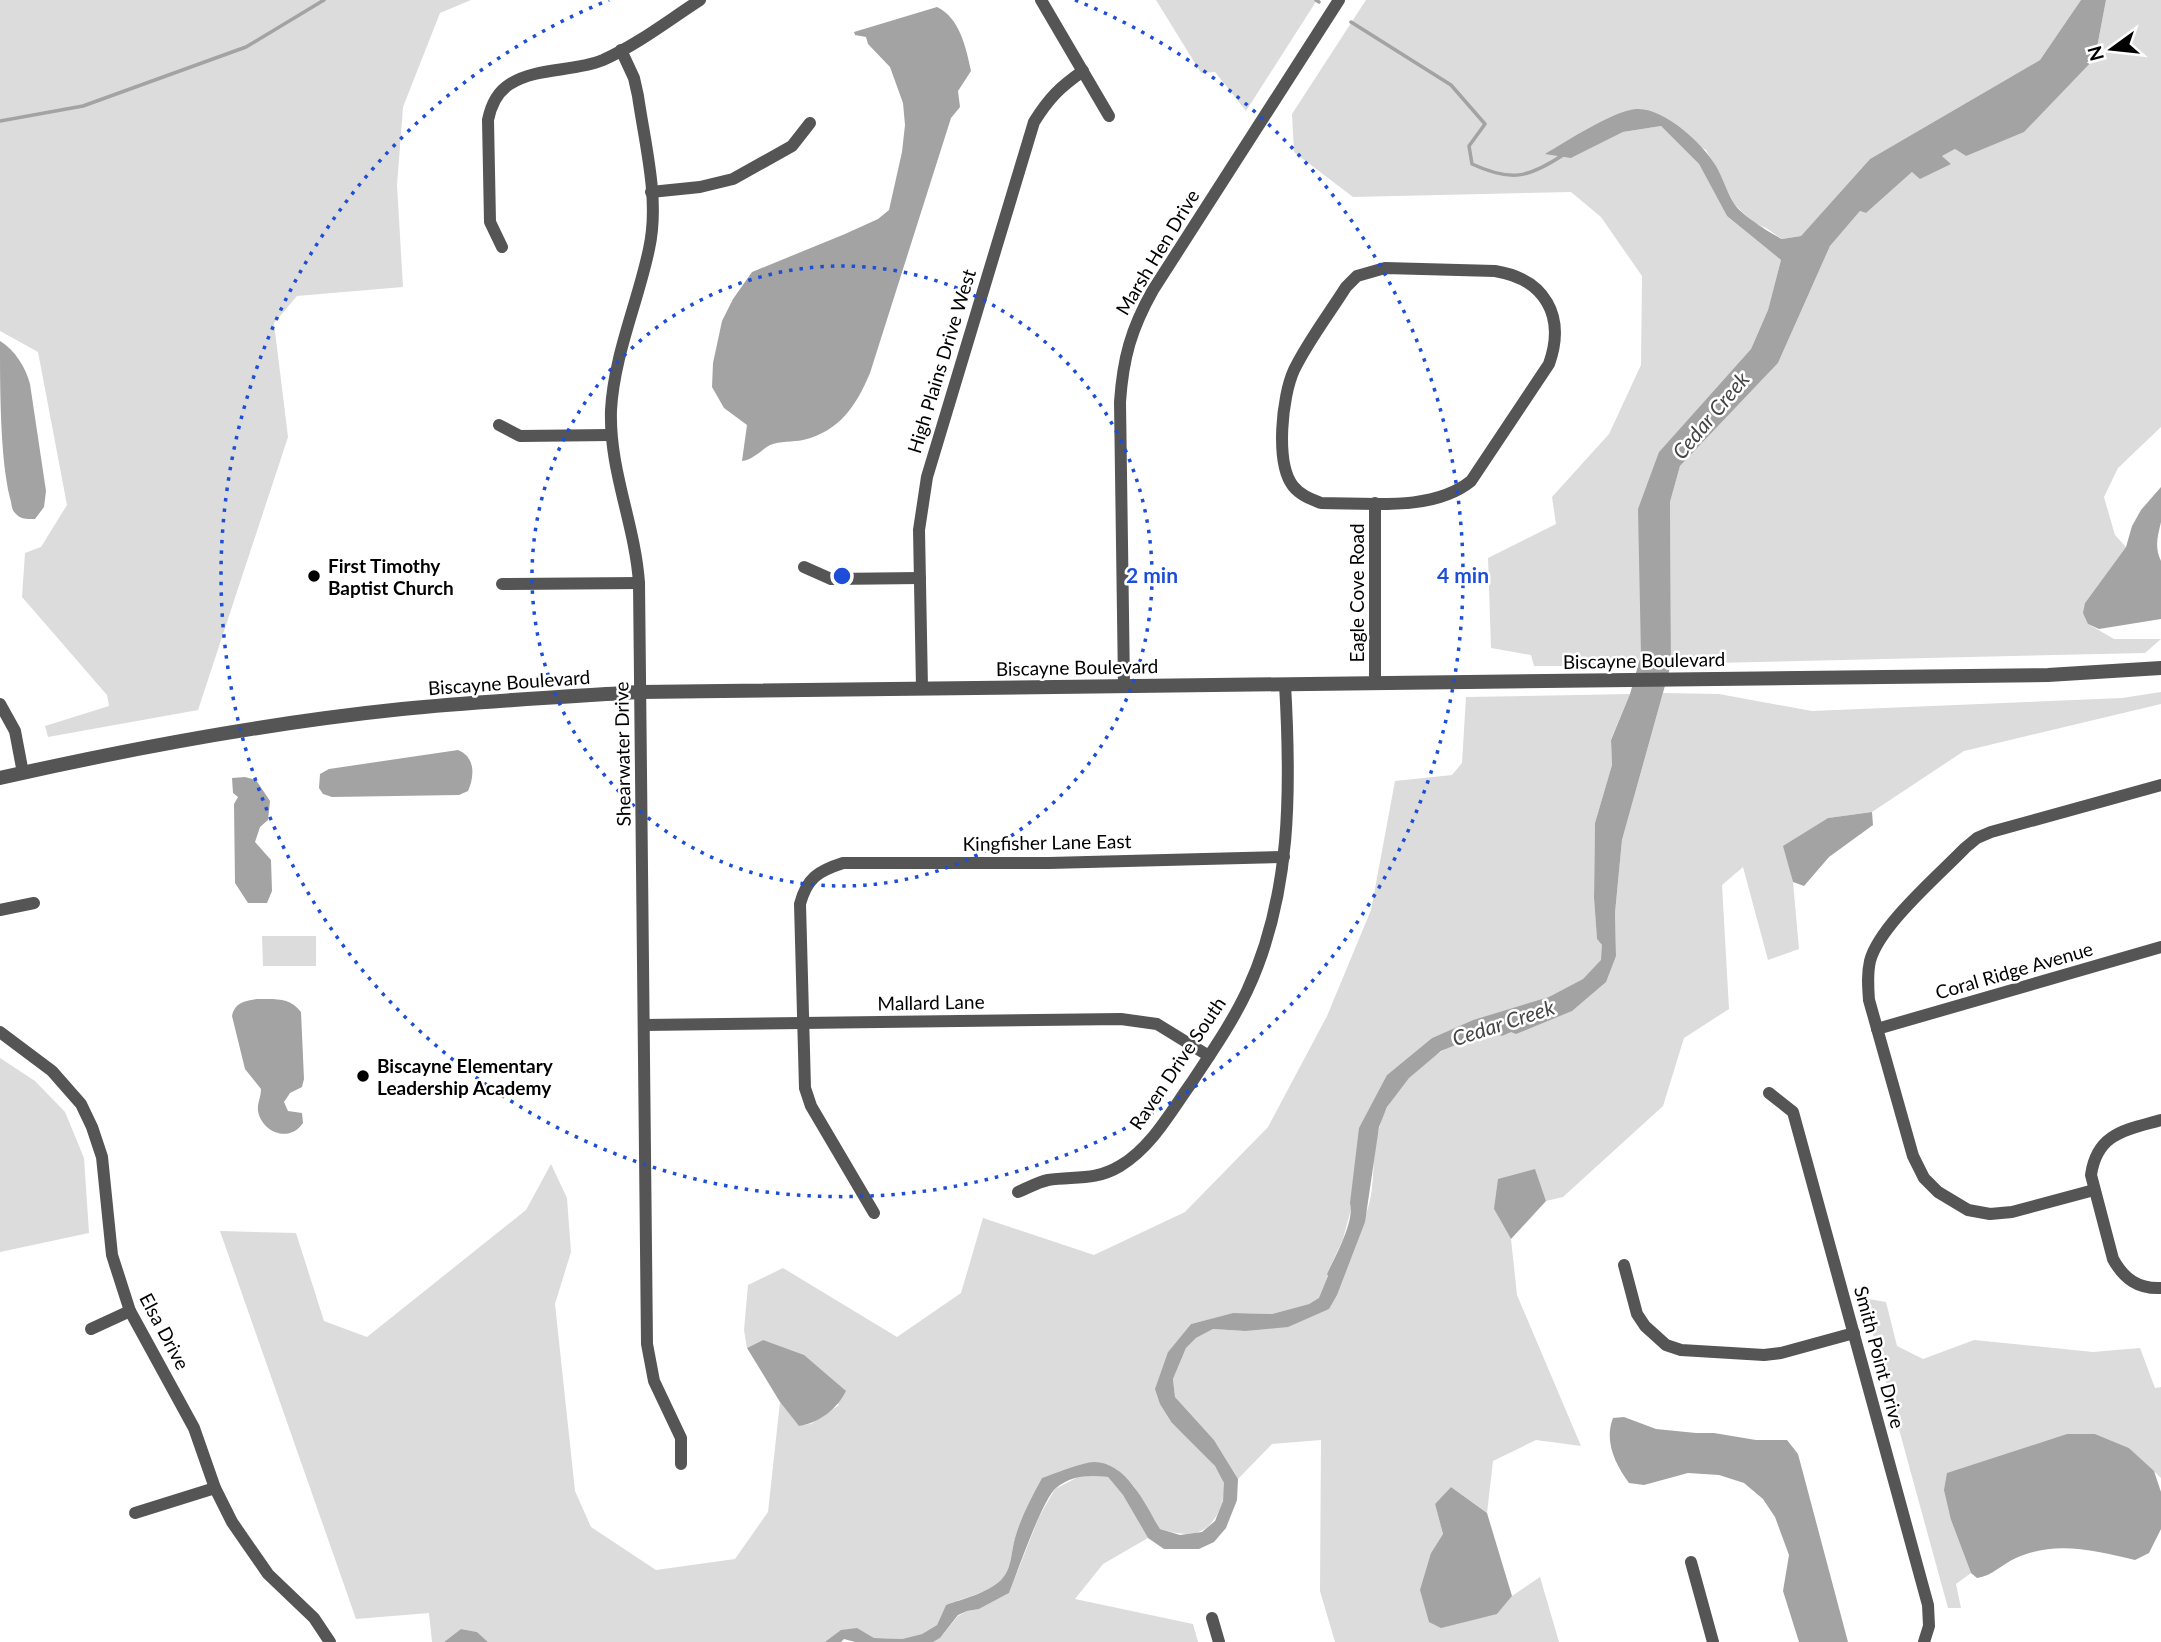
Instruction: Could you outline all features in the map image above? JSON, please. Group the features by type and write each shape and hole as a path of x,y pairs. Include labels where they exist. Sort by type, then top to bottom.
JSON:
{"street":[{"path":"502,247 489,222 488,120 490,110 500,92 527,76 589,65 621,50 700,0"},
{"path":"1041,0 1109,116"},
{"name":"Marsh Hen Drive","path":"1124,685 1120,402 1122,374 1132,333 1153,290 1339,0"},
{"name":"Shearwater Drive","path":"621,50 634,78 638,96 653,215 650,247 615,380 611,435 618,487 637,558 639,583 648,1344 654,1381 681,1438 681,1464"},
{"name":"High Plains Drive West","path":"922,688 919,530 927,477 1034,122 1046,102 1059,88 1083,71"},
{"path":"651,192 700,187 733,178 792,146 810,123"},
{"path":"1385,268 1495,271 1526,280 1538,290 1553,316 1555,348 1549,364 1471,481 1459,492 1436,500 1375,503 1321,503 1306,497 1294,487 1286,473 1284,459 1283,421 1287,389 1294,370 1346,287 1357,276 1385,268"},
{"path":"499,425 520,436 611,435"},
{"name":"Eagle Cove Road","path":"1375,503 1375,682"},
{"path":"804,567 831,579 920,578"},
{"path":"502,584 639,583"},
{"name":"Biscayne Boulevard","path":"0,778 145,747 328,718 512,699 640,692 2048,675 2161,668"},
{"name":"Raven Drive South","path":"1018,1192 1047,1180 1090,1178 1120,1166 1137,1153 1161,1126 1209,1056 1246,993 1258,966 1274,912 1284,857 1288,811 1286,684"},
{"path":"0,704 15,731 23,773"},
{"path":"2094,1190 2012,1212 1990,1214 1968,1210 1938,1192 1924,1178 1913,1156 1869,999 1867,981 1870,960 1885,930 1977,838 2161,785"},
{"name":"Kingfisher Lane East","path":"802,1023 800,904 804,889 814,876 827,868 844,863 1049,863 1284,857"},
{"path":"0,909 34,903"},
{"name":"Coral Ridge Avenue","path":"1877,1029 2161,947"},
{"name":"Mallard Lane","path":"644,1025 1121,1019 1157,1024 1209,1056"},
{"path":"802,1023 807,1097 874,1213"},
{"name":"Elsa Drive","path":"0,1032 52,1071 80,1104 92,1127 102,1157 112,1255 130,1311 194,1428 215,1488 232,1522 268,1574 314,1618 330,1642"},
{"name":"Smith Point Drive","path":"1769,1093 1793,1112 1927,1605 1929,1626 1924,1642"},
{"path":"2156,1288 2139,1286 2119,1270 2113,1259 2091,1175 2099,1149 2109,1139 2123,1131 2161,1120"},
{"path":"1624,1265 1637,1314 1645,1326 1666,1345 1681,1350 1773,1354 1854,1333"},
{"path":"91,1329 130,1311"},
{"path":"135,1513 215,1488"},
{"path":"1691,1562 1713,1642"},
{"path":"1212,1618 1219,1642"}],"shaded area":[{"path":"0,0 471,0 440,13 403,107 397,185 403,287 297,296 274,323 288,437 198,710 48,737 45,726 109,706 107,695 22,597 25,553 41,547 67,505 38,352 0,331"},
{"path":"1156,0 1317,0 1246,111 1215,72 1201,73"},
{"path":"1366,0 2081,0 2040,60 1870,159 1801,236 1782,239 1754,223 1735,205 1706,150 1637,109 1571,158 1623,132 1661,126 1699,164 1727,216 1781,260 1768,310 1751,349 1659,452 1641,655 1636,666 1534,666 1531,655 1491,648 1488,558 1556,524 1552,497 1609,434 1641,365 1642,276 1601,217 1571,192 1353,197 1294,152 1292,114"},
{"path":"2106,0 2161,0 2161,427 2118,468 2104,497 2115,535 2126,547 2085,603 2088,624 2114,639 2161,639 2145,653 1671,664 1670,502 1680,466 1778,363 1830,246 1860,211 1866,213 1912,172 1951,164 1942,156 1955,149 1966,156 2095,58"},
{"path":"2161,692 2161,704 1964,751 1872,812 1828,818 1784,846 1793,882 1799,949 1768,960 1743,867 1722,885 1729,1009 1684,1038 1663,1106 1563,1197 1546,1201 1535,1170 1494,1209 1511,1239 1517,1295 1581,1446 1536,1440 1493,1461 1487,1513 1451,1487 1435,1504 1443,1534 1431,1553 1497,1614 1512,1596 1540,1577 1559,1642 1335,1642 1320,1591 1321,1440 1272,1444 1238,1479 1214,1440 1175,1397 1173,1379 1186,1348 1196,1338 1213,1329 1245,1331 1329,1309 1368,1208 1377,1139 1383,1116 1397,1091 1417,1070 1439,1053 1476,1035 1489,1033 1502,1036 1616,956 1615,913 1622,840 1663,693 1719,694 1812,711 2122,698"},
{"path":"1630,694 1611,739 1612,765 1595,823 1594,898 1597,939 1602,945 1602,960 1583,979 1549,998 1473,1020 1432,1038 1387,1075 1343,1239 1327,1274 1320,1298 1309,1304 1272,1314 1233,1313 1191,1324 1168,1352 1172,1423 1207,1456 1224,1483 1221,1506 1204,1529 1180,1534 1160,1529 1134,1486 1116,1469 1042,1478 1020,1523 1005,1576 996,1585 982,1592 946,1605 937,1625 922,1634 902,1639 874,1638 856,1628 825,1642 488,1642 477,1632 461,1629 444,1642 432,1642 429,1613 356,1619 220,1231 296,1233 324,1321 367,1337 526,1210 551,1164 567,1198 571,1252 555,1304 575,1491 591,1527 656,1570 735,1559 768,1512 780,1402 799,1425 811,1424 839,1405 763,1340 747,1348 744,1330 748,1285 783,1268 897,1337 961,1293 983,1218 1094,1255 1185,1212 1268,1127 1327,1016 1371,910 1395,781 1452,775 1462,763 1466,697"},
{"path":"262,936 316,936 316,966 263,966"},
{"path":"0,1058 35,1081 65,1112 84,1158 89,1233 0,1252"},
{"path":"1863,1298 1886,1302 1897,1346 1923,1359 1974,1340 2093,1352 2140,1348 2155,1388 2161,1387 2161,1478 2129,1448 2095,1434 2067,1434 1951,1520 1971,1573 1956,1584 1961,1608 1948,1608"},
{"path":"1084,1474 1108,1477 1123,1495 1148,1538 1103,1564 1075,1599 1193,1624 1198,1642 933,1642 940,1638 958,1616 979,1609 1009,1593 1039,1517 1055,1489"}],"water":[{"name":"Cedar Creek","path":"2081,0 2106,0 2095,58 2024,132 1966,156 1955,149 1942,156 1951,164 1920,179 1912,172 1866,213 1860,211 1830,246 1778,363 1680,466 1670,502 1671,664 1622,840 1615,913 1616,956 1606,982 1572,1011 1516,1034 1511,1032 1502,1036 1484,1033 1441,1051 1409,1078 1387,1107 1379,1127 1365,1222 1329,1309 1288,1327 1245,1331 1213,1329 1196,1338 1186,1348 1173,1379 1175,1397 1214,1440 1238,1479 1237,1500 1226,1528 1214,1542 1199,1549 1164,1549 1148,1538 1123,1495 1108,1477 1074,1478 1056,1488 1050,1495 1009,1593 979,1609 958,1615 940,1638 933,1642 855,1642 844,1639 841,1642 825,1642 841,1630 857,1628 874,1638 902,1639 922,1634 937,1625 946,1605 996,1585 1007,1571 1020,1523 1042,1478 1076,1466 1094,1462 1116,1469 1134,1487 1160,1529 1180,1535 1202,1532 1215,1521 1223,1501 1224,1483 1215,1466 1172,1423 1160,1404 1155,1389 1168,1352 1191,1324 1233,1313 1272,1314 1309,1304 1319,1298 1350,1219 1359,1128 1387,1075 1432,1038 1473,1020 1549,997 1583,979 1601,960 1602,945 1597,939 1594,898 1595,823 1612,765 1611,740 1630,694 1641,655 1638,509 1659,452 1751,349 1768,310 1781,260 1727,216 1699,164 1661,126 1623,132 1571,158 1545,154 1615,115 1636,109 1647,110 1682,128 1702,148 1716,166 1735,205 1744,214 1782,239 1801,236 1870,159 2040,60"},
{"path":"937,7 957,26 971,71 958,91 960,107 951,118 870,373 859,396 837,424 816,436 770,445 742,461 747,425 724,408 712,387 713,363 722,321 733,299 752,272 845,234 878,219 889,210 902,152 905,125 903,103 890,67 868,44 866,37 855,35 854,32"},
{"path":"0,341 19,360 30,384 46,491 44,507 35,519 17,515 12,506 7,482 1,421"},
{"path":"2161,487 2161,522 2157,546 2161,561 2161,619 2099,629 2088,624 2083,613 2085,603 2126,547 2132,526 2141,510"},
{"path":"458,750 468,757 472,767 468,791 459,795 332,797 323,794 319,788 320,774 329,769"},
{"path":"232,778 256,780 270,801 268,820 260,827 255,842 271,860 272,891 267,903 248,903 235,883 234,804 238,797 233,793"},
{"path":"1872,812 1873,825 1829,857 1804,886 1793,882 1783,846 1828,818"},
{"path":"257,999 287,1001 301,1012 304,1079 302,1087 290,1093 284,1102 288,1111 302,1113 303,1123 291,1133 277,1133 265,1125 258,1111 261,1089 245,1069 232,1016 238,1005"},
{"path":"1535,1169 1546,1201 1511,1239 1494,1209 1498,1179"},
{"path":"763,1340 804,1355 846,1391 838,1404 820,1418 799,1426 780,1402 747,1348"},
{"path":"1624,1417 1656,1429 1714,1433 1756,1440 1787,1440 1798,1454 1848,1642 1799,1642 1783,1591 1789,1555 1775,1517 1763,1499 1744,1483 1719,1475 1688,1473 1644,1485 1629,1483 1615,1460 1610,1444 1613,1418"},
{"path":"2067,1434 2095,1434 2129,1448 2154,1471 2161,1492 2161,1529 2149,1553 2135,1560 2076,1549 2046,1549 2016,1558 1977,1578 1971,1573 1951,1520 1944,1490 1947,1473"},
{"path":"1451,1487 1487,1513 1512,1596 1497,1614 1441,1628 1429,1622 1420,1590 1431,1553 1443,1534 1435,1504"},
{"path":"461,1629 477,1632 488,1642 444,1642"}],"waterway":[{"path":"0,121 83,106 246,47 324,0"},
{"path":"1351,22 1451,85 1485,124 1469,146 1472,164 1498,173 1519,175 1540,169 1563,155"}],"place":[{"name":"First Timothy Baptist Church","path":"314,576"},
{"name":"Biscayne Elementary Leadership Academy","path":"363,1076"}]}
